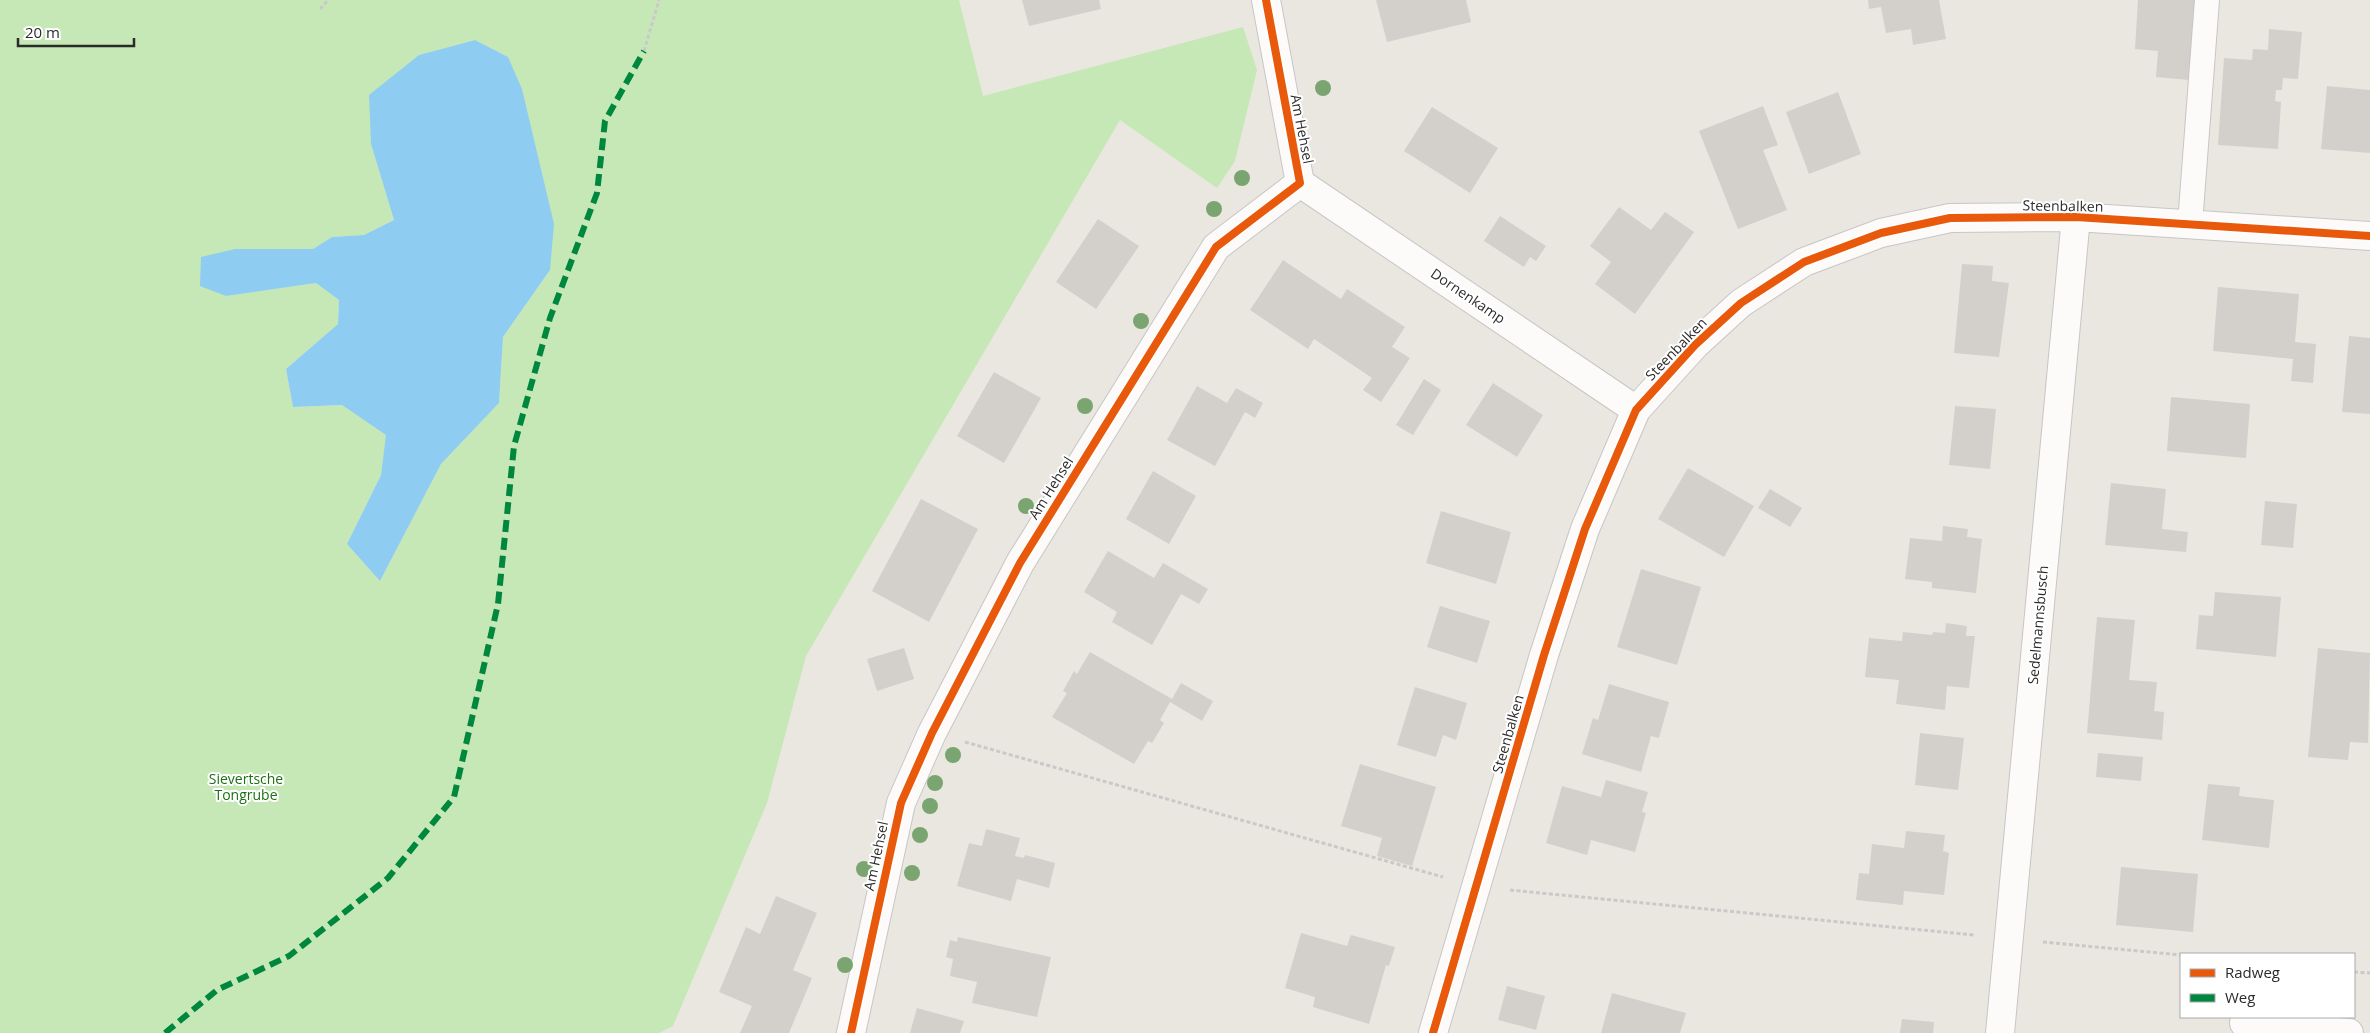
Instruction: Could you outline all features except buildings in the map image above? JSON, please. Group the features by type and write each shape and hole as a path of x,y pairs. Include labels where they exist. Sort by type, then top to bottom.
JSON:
{"street":[{"name":"Am Hehsel","path":"851,1033 900,803 932,733 1020,563 1216,247 1300,182 1266,0"},
{"name":"Dornenkamp","path":"1300,182 1636,410"},
{"name":"Steenbalken","path":"1433,1033 1544,655 1585,529 1636,410 1695,345 1741,302 1804,262 1881,233 1950,218 2076,217 2370,236"},
{"name":"Sedelmannsbusch","path":"2000,1033 2076,217"},
{"path":"2244,1023 2349,1033"}],"lane":[{"path":"2190,224 2207,0"}],"path":[{"path":"320,10 328,0"},
{"path":"644,51 659,0"},
{"path":"2009,938 2180,955"},
{"path":"2355,972 2370,974"}],"green space":[{"name":"Sievertsche Tongrube","path":"0,0 959,0 983,96 1243,27 1257,70 1235,161 1217,188 1120,120 806,656 767,803 673,1026 659,1033 0,1033","holes":["475,40 508,57 550,270 503,337 499,403 441,464 380,581 347,544 381,475 387,435 342,405 293,407 286,369 338,324 339,300 316,283 226,296 235,249 313,249 332,237 364,235 394,220 371,144 419,55"]}],"water":[{"path":"475,40 508,57 522,89 554,224 550,270 503,337 499,403 441,464 380,581 347,544 381,475 386,435 342,405 293,407 286,369 338,324 339,300 316,283 226,296 200,286 201,257 235,249 313,249 332,237 364,235 394,220 371,144 369,95 419,55"}],"marked path":[{"path":"165,1033 217,990 289,956 388,878 454,797 498,604 514,446 550,318 597,193 605,121 644,51"}],"cycle path":[{"path":"851,1033 901,803 932,733 1020,563 1216,247 1300,183 1266,0"},
{"path":"1433,1033 1544,655 1585,529 1636,410 1695,345 1741,303 1804,262 1881,233 1950,218 2076,217 2370,236"}]}
